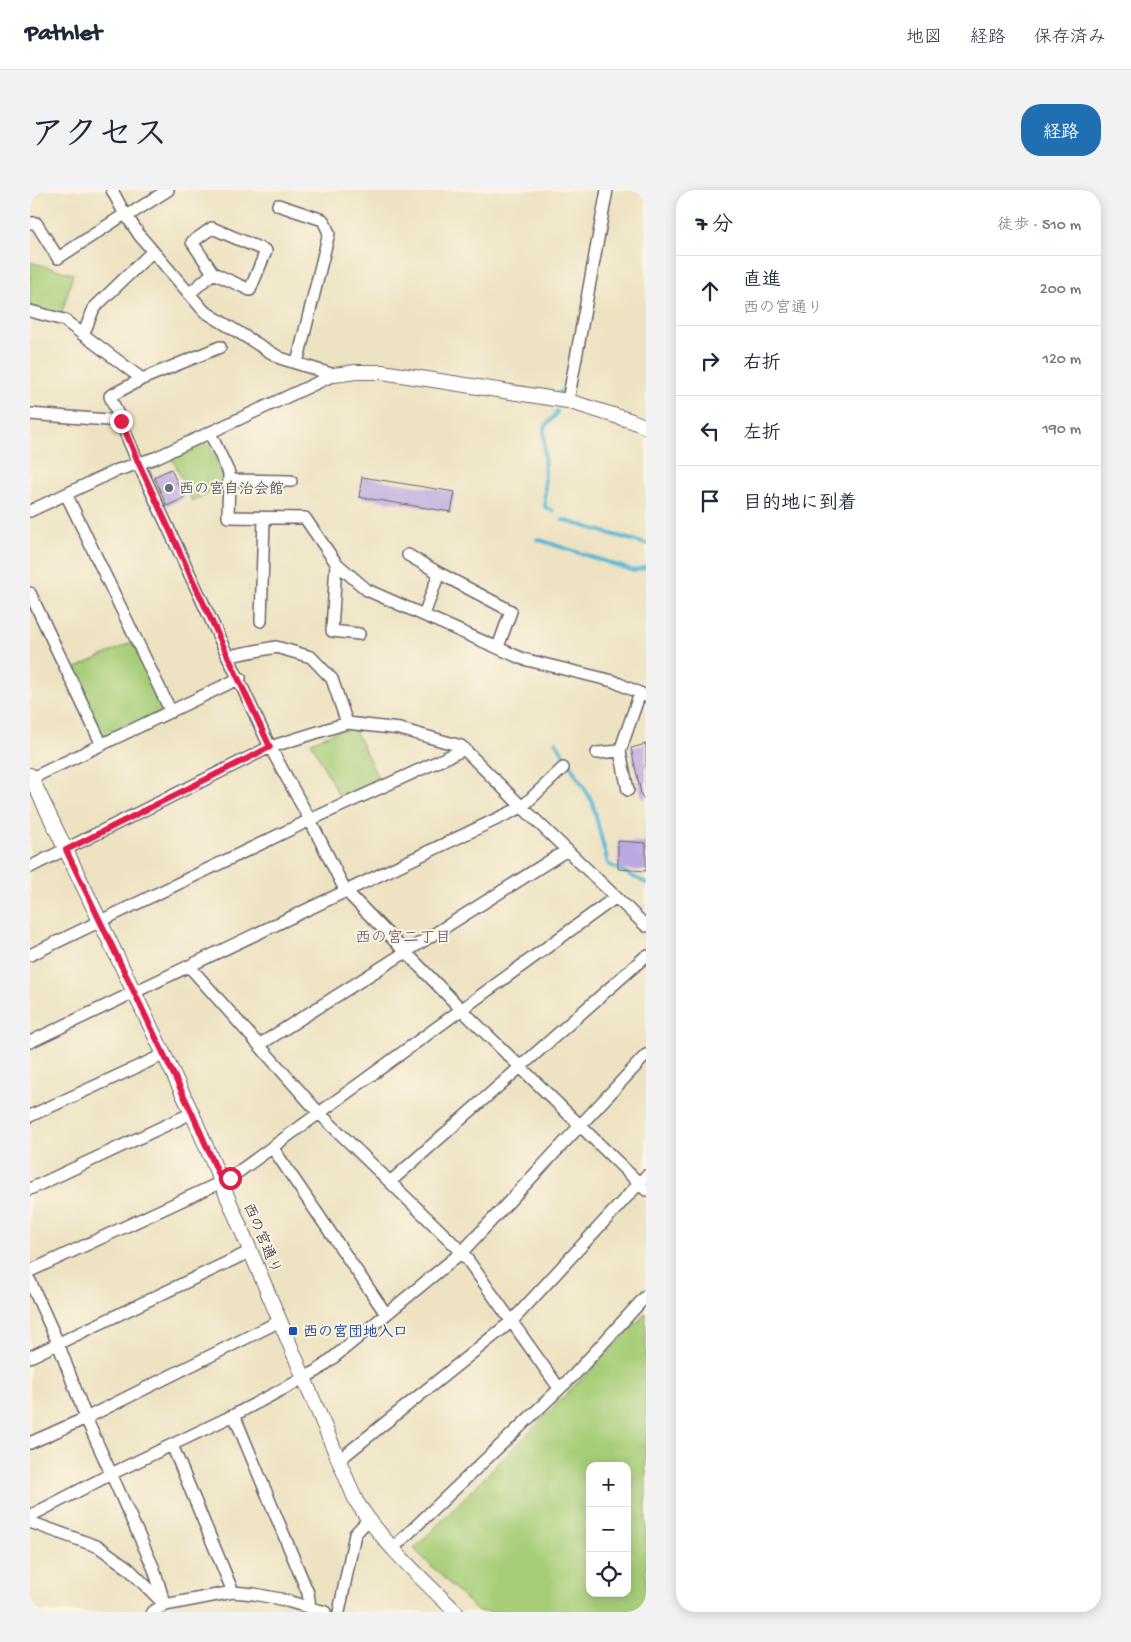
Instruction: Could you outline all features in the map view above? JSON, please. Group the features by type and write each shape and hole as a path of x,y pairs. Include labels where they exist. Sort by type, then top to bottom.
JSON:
{"street":[{"path":"112,190 140,236 204,311 280,358 334,375"},
{"path":"30,223 36,223 58,258 168,190"},
{"path":"568,402 607,190"},
{"path":"278,205 323,220 329,233 297,364"},
{"path":"212,228 266,251 250,290 213,273 192,242 212,228"},
{"path":"83,334 94,308 153,251"},
{"path":"189,294 213,273"},
{"path":"30,312 64,320 142,380"},
{"path":"220,347 142,380 110,396 139,464 240,678 270,747 310,820 345,890 520,1067 644,1183 512,1322 339,1460"},
{"path":"30,511 114,471 139,464 210,433 334,375 356,372 382,372 568,402 646,427"},
{"path":"30,414 121,421"},
{"path":"210,433 229,473 228,517 305,518 336,563 367,590 523,659 613,681 643,694 620,750 628,790"},
{"path":"229,480 291,481"},
{"path":"66,494 172,712"},
{"path":"261,621 264,518"},
{"path":"408,555 511,611 498,647"},
{"path":"336,563 332,632 359,634"},
{"path":"424,615 439,573"},
{"path":"30,593 102,745"},
{"path":"229,656 276,647 311,657 332,679 347,723"},
{"path":"31,778 240,678"},
{"path":"30,867 270,747 347,723 400,729 461,746 646,926"},
{"path":"30,955 310,820 464,749"},
{"path":"597,753 620,750"},
{"path":"30,1042 522,807 563,768"},
{"name":"西の宮通り","path":"31,778 192,1113 356,1501 368,1520 392,1549 456,1612"},
{"path":"259,1045 567,850"},
{"path":"30,1271 230,1178 616,897"},
{"path":"390,1182 646,956"},
{"path":"189,966 319,1113 462,1252 559,1388"},
{"path":"30,1116 163,1055"},
{"path":"30,1516 111,1474 234,1415 317,1371 462,1252 646,1055"},
{"path":"30,1189 192,1113"},
{"path":"272,1147 386,1314"},
{"path":"30,1357 251,1251"},
{"path":"30,1281 58,1343 86,1418 154,1569 165,1605"},
{"path":"392,1549 559,1388 576,1374 646,1296"},
{"path":"30,1443 86,1418 280,1321"},
{"path":"234,1415 308,1593 310,1607"},
{"path":"172,1445 232,1592"},
{"path":"339,1612 355,1534 368,1520"},
{"path":"30,1522 99,1547 128,1568 165,1605"},
{"path":"152,1612 165,1605 232,1592 254,1594 325,1612"}],"green space":[{"path":"30,262 73,274 61,316 30,307"},
{"path":"203,443 209,445 223,475 221,488 192,501 172,458"},
{"path":"132,642 163,704 161,713 107,737 102,735 72,670"},
{"path":"345,728 355,730 381,784 342,802 311,742"},
{"path":"646,1313 646,1612 478,1612 414,1549"}],"building":[{"name":"西の宮自治会館","path":"171,469 184,498 167,506 154,477"},
{"path":"362,477 455,492 451,512 359,497"},
{"path":"646,744 646,798 642,798 631,748"},
{"path":"618,841 646,843 646,871 618,869"}],"waterway":[{"path":"559,393 566,387 566,383"},
{"path":"553,511 545,507 544,428 557,411"},
{"path":"563,520 646,544"},
{"path":"537,539 634,571 646,567"},
{"path":"556,742 592,801 608,864 646,883"}],"place":[{"name":"西の宮自治会館","path":"169,488"},
{"name":"西の宮団地入口","path":"293,1331"}],"district":[{"name":"西の宮二丁目","path":"403,936"}],"route":[{"path":"121,421 139,464 240,678 270,747 66,850 192,1113 222,1182 230,1178"}]}
